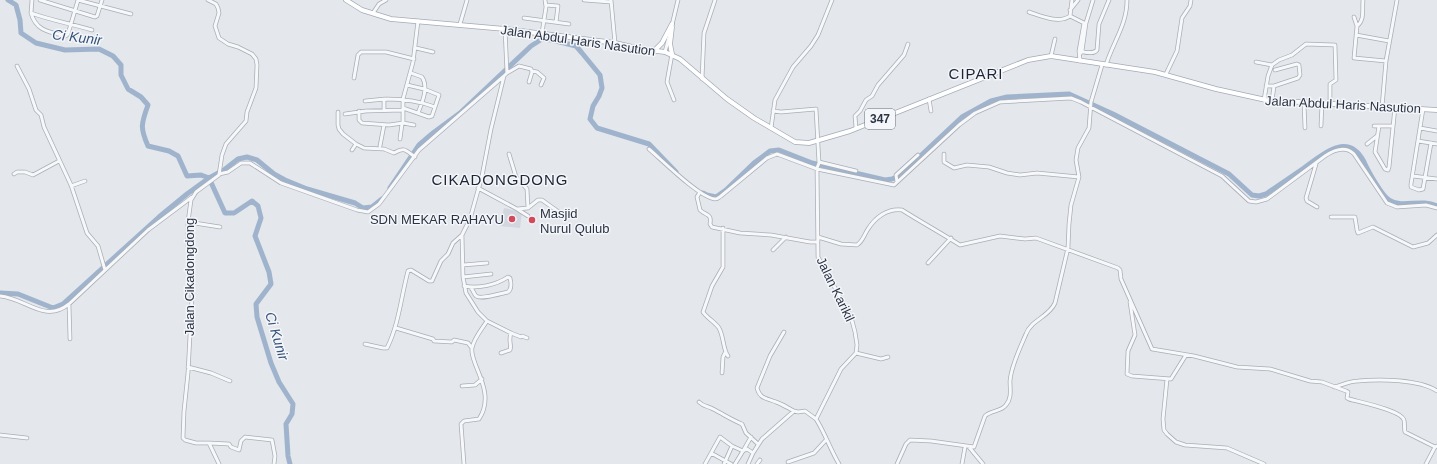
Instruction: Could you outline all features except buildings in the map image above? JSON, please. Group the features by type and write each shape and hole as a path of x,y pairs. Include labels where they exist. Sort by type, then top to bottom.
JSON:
{"main road":[{"name":"Jalan Abdul Haris Nasution","path":"346,0 362,10 391,19 460,24 542,33 615,43 672,54 727,99 795,142 809,143 856,128 1028,60 1051,56 1166,74 1216,89 1264,100 1437,110"},
{"path":"655,50 662,43 672,24"},
{"path":"672,24 670,44 672,54"}],"street":[{"path":"32,0 31,13 33,20 40,28 65,36 67,36 78,0 100,8 131,14"},
{"path":"40,0 95,17 97,16 102,0"},
{"path":"208,0 216,4 218,8 219,13 215,26 219,38 228,44 252,54 256,59 257,65 256,88 246,112 246,121 226,144 222,155 219,174"},
{"path":"373,13 378,4 386,0"},
{"path":"460,24 467,0"},
{"path":"542,33 546,5 545,0"},
{"path":"584,0 611,1 615,43"},
{"path":"665,52 678,0"},
{"path":"702,79 704,33 715,0"},
{"path":"771,128 775,100 793,67 811,46 818,35 832,0"},
{"path":"1070,16 1072,0"},
{"path":"1070,10 1078,0"},
{"path":"1080,61 1085,23 1093,0"},
{"path":"1080,52 1093,53 1097,50 1100,24 1109,0"},
{"path":"897,464 906,444 910,440 930,441 967,447 975,446 985,416 988,413 1002,409 1009,400 1011,393 1010,380 1012,371 1026,332 1037,320 1053,307 1068,249 1071,205 1079,177 1076,160 1078,148 1089,128 1091,106 1104,65 1123,26 1127,0"},
{"path":"1166,74 1177,51 1182,18 1190,6 1191,0"},
{"path":"1357,26 1362,19 1363,0"},
{"path":"1382,107 1386,61 1397,0"},
{"path":"546,5 558,6 556,22"},
{"path":"1029,12 1047,19 1066,18 1070,16 1085,23"},
{"path":"31,13 92,30"},
{"path":"524,18 569,24"},
{"path":"1354,18 1357,26 1355,58 1386,61"},
{"path":"400,139 403,109 402,99 414,59 418,21"},
{"path":"365,344 387,348 396,328 408,271 411,270 423,278 432,281 441,262 448,254 453,243 462,235 470,219 482,176 492,122 506,72 505,29"},
{"path":"1356,34 1389,41"},
{"path":"1051,56 1056,39"},
{"path":"856,128 855,116 860,111 866,100 872,96 878,85 904,55 908,44"},
{"path":"1264,100 1272,65 1279,60 1292,55 1306,44 1335,45 1336,80 1330,84 1330,103"},
{"path":"416,48 433,52"},
{"path":"354,78 358,55 361,52 386,52 414,59"},
{"path":"672,54 667,82 674,100"},
{"path":"1256,62 1272,65"},
{"path":"1266,86 1274,86 1298,78 1300,75 1299,65 1297,64 1275,70"},
{"path":"17,66 29,89 35,110 41,115 45,128 71,186 87,233 98,245 104,268"},
{"path":"1,296 13,298 47,312 57,311 69,304 104,268 148,230 192,197 196,192 219,174 228,172 241,163 250,163 281,183 357,210 368,212 379,204 413,155 506,72 519,66 537,72 544,78 541,85"},
{"path":"529,82 532,71"},
{"path":"411,73 424,78 422,102 418,113"},
{"path":"345,114 403,109 432,116 439,94 407,85"},
{"path":"1272,101 1274,86"},
{"path":"649,149 689,184 706,196 713,198 718,198 767,158 775,155 782,155 817,169 894,185 967,118 997,102 1071,98 1091,106 1222,176 1251,201 1256,202 1268,199 1317,162 1334,151 1341,149 1350,150 1354,154 1387,203 1397,207 1426,205 1437,208"},
{"path":"384,110 385,99"},
{"path":"364,101 402,99 422,102 435,107"},
{"path":"929,99 930,111"},
{"path":"1304,102 1305,128"},
{"path":"1321,126 1322,103"},
{"path":"1378,126 1375,153 1385,169 1388,170 1395,107"},
{"path":"773,111 780,112 816,109 819,163 817,169"},
{"path":"1423,109 1411,187 1420,190 1423,189 1431,143"},
{"path":"338,112 339,129 356,144 364,148 384,149 393,153 402,149 413,155"},
{"path":"359,112 360,122 384,125 414,125"},
{"path":"380,146 384,125"},
{"path":"1374,126 1393,126"},
{"path":"1420,128 1437,131"},
{"path":"1367,144 1377,136"},
{"path":"1418,141 1437,144"},
{"path":"352,150 356,144"},
{"path":"509,154 516,177 527,189 528,208"},
{"path":"897,182 896,177 918,154"},
{"path":"944,154 944,163 954,168 966,165 990,167 1007,173 1020,175 1037,173 1079,177"},
{"path":"14,174 16,172 25,172 33,175 59,161"},
{"path":"1317,162 1306,196 1307,202 1317,207"},
{"path":"819,163 856,171"},
{"name":"Jalan Karikil","path":"817,169 818,239 820,261 853,321 857,345 856,353"},
{"path":"1412,176 1437,179"},
{"path":"71,186 85,181"},
{"path":"478,188 517,208 528,216"},
{"path":"700,192 697,197 700,210 710,217 711,226 740,233 786,237 810,242 816,242 818,239 857,245 861,242 868,229 882,214 899,210 904,211 918,221 962,245 1000,236 1024,239 1036,238 1068,249 1120,270 1121,279 1153,350 1186,355 1237,367 1270,369 1310,381 1322,382 1347,392 1347,398 1349,399 1380,406 1402,416 1404,420 1405,432 1436,446 1426,464"},
{"name":"Jalan Cikadongdong","path":"192,197 188,222 188,248 191,267 192,296 184,411 184,439 196,443 209,443"},
{"path":"517,208 528,208 540,199 562,216"},
{"path":"1331,217 1355,217 1356,230 1358,233 1373,227 1413,246 1428,243 1437,235"},
{"path":"188,222 220,227"},
{"path":"722,373 723,357 725,353 724,342 719,327 703,312 713,284 722,267 723,228"},
{"path":"462,235 464,286 470,301 487,321 510,333 527,338"},
{"path":"773,250 786,237"},
{"path":"928,263 951,238"},
{"path":"462,265 487,262"},
{"path":"463,277 490,274"},
{"path":"464,286 471,288 499,283 508,277 511,280 510,289 508,292 479,298 471,288"},
{"path":"1130,297 1135,335 1128,351 1127,374 1132,376 1171,379 1186,355"},
{"path":"69,304 70,339"},
{"path":"464,464 461,424 464,421 478,419 481,417 485,391 482,379 472,356 472,348 474,341 487,321"},
{"path":"396,328 432,338 434,341 452,342 454,340 467,343 472,348"},
{"path":"784,332 770,356 757,388 759,395 794,411 805,411 816,419 823,429 826,440 839,464"},
{"path":"500,353 510,350 510,333"},
{"path":"725,353 728,356"},
{"path":"816,419 842,369 856,353 881,359 888,357"},
{"path":"188,367 211,373 230,381"},
{"path":"462,386 475,385 482,379"},
{"path":"1167,379 1163,419 1164,430 1176,442 1185,445 1227,448 1264,464"},
{"path":"1334,387 1358,380 1396,380 1424,384 1437,391"},
{"path":"699,402 703,406 712,408 742,424 746,433 758,444"},
{"path":"748,464 758,444 794,411"},
{"path":"0,435 27,438"},
{"path":"705,464 720,436 732,446 743,451 747,449 753,453"},
{"path":"219,464 209,443 229,444 230,447 239,450 240,442 245,437 272,440 275,456 274,464"},
{"path":"736,464 751,437"},
{"path":"788,462 814,453 826,440"},
{"path":"724,463 732,446"},
{"path":"962,464 967,447"},
{"path":"967,447 983,464"},
{"path":"711,453 724,463 731,464"},
{"path":"757,464 760,460"}],"shaded area":[{"name":"SDN MEKAR RAHAYU","path":"504,208 522,212 520,228 500,226"}],"waterway":[{"name":"Ci Kunir","path":"8,0 16,5 20,20 21,33 36,43 65,50 99,49 113,56 121,65 121,75 128,89 141,97 148,105 142,126 148,146 169,151 178,156 187,176 201,175 209,178 225,213 234,213 252,201 258,206 261,218 255,236 269,272 271,284 256,304 257,317 271,363 279,382 293,404 292,414 286,424 290,464"},
{"path":"390,188 419,145 460,113 531,46 542,39 576,46 600,75 602,88 593,106 590,119 597,128 649,144 676,172"},
{"path":"703,193 716,197 726,190 754,163 770,151 779,150 812,163 885,180 892,179 899,176 962,117 991,101 1007,97 1069,94 1113,114 1229,174 1252,195 1259,196 1266,194 1327,152 1335,148 1343,147 1351,148 1358,153 1379,189 1389,200 1400,204 1425,203 1437,206"},
{"path":"0,293 18,294 53,308 63,304 159,217 187,194 238,159 247,157 257,160 274,174 285,180 307,189 355,203 363,208 372,207 382,199"}],"place":[{"name":"SDN MEKAR RAHAYU","path":"512,219"},
{"name":"Masjid Nurul Qulub","path":"532,220"}],"district":[{"name":"CIPARI","path":"976,74"},
{"name":"CIKADONGDONG","path":"500,180"}]}
